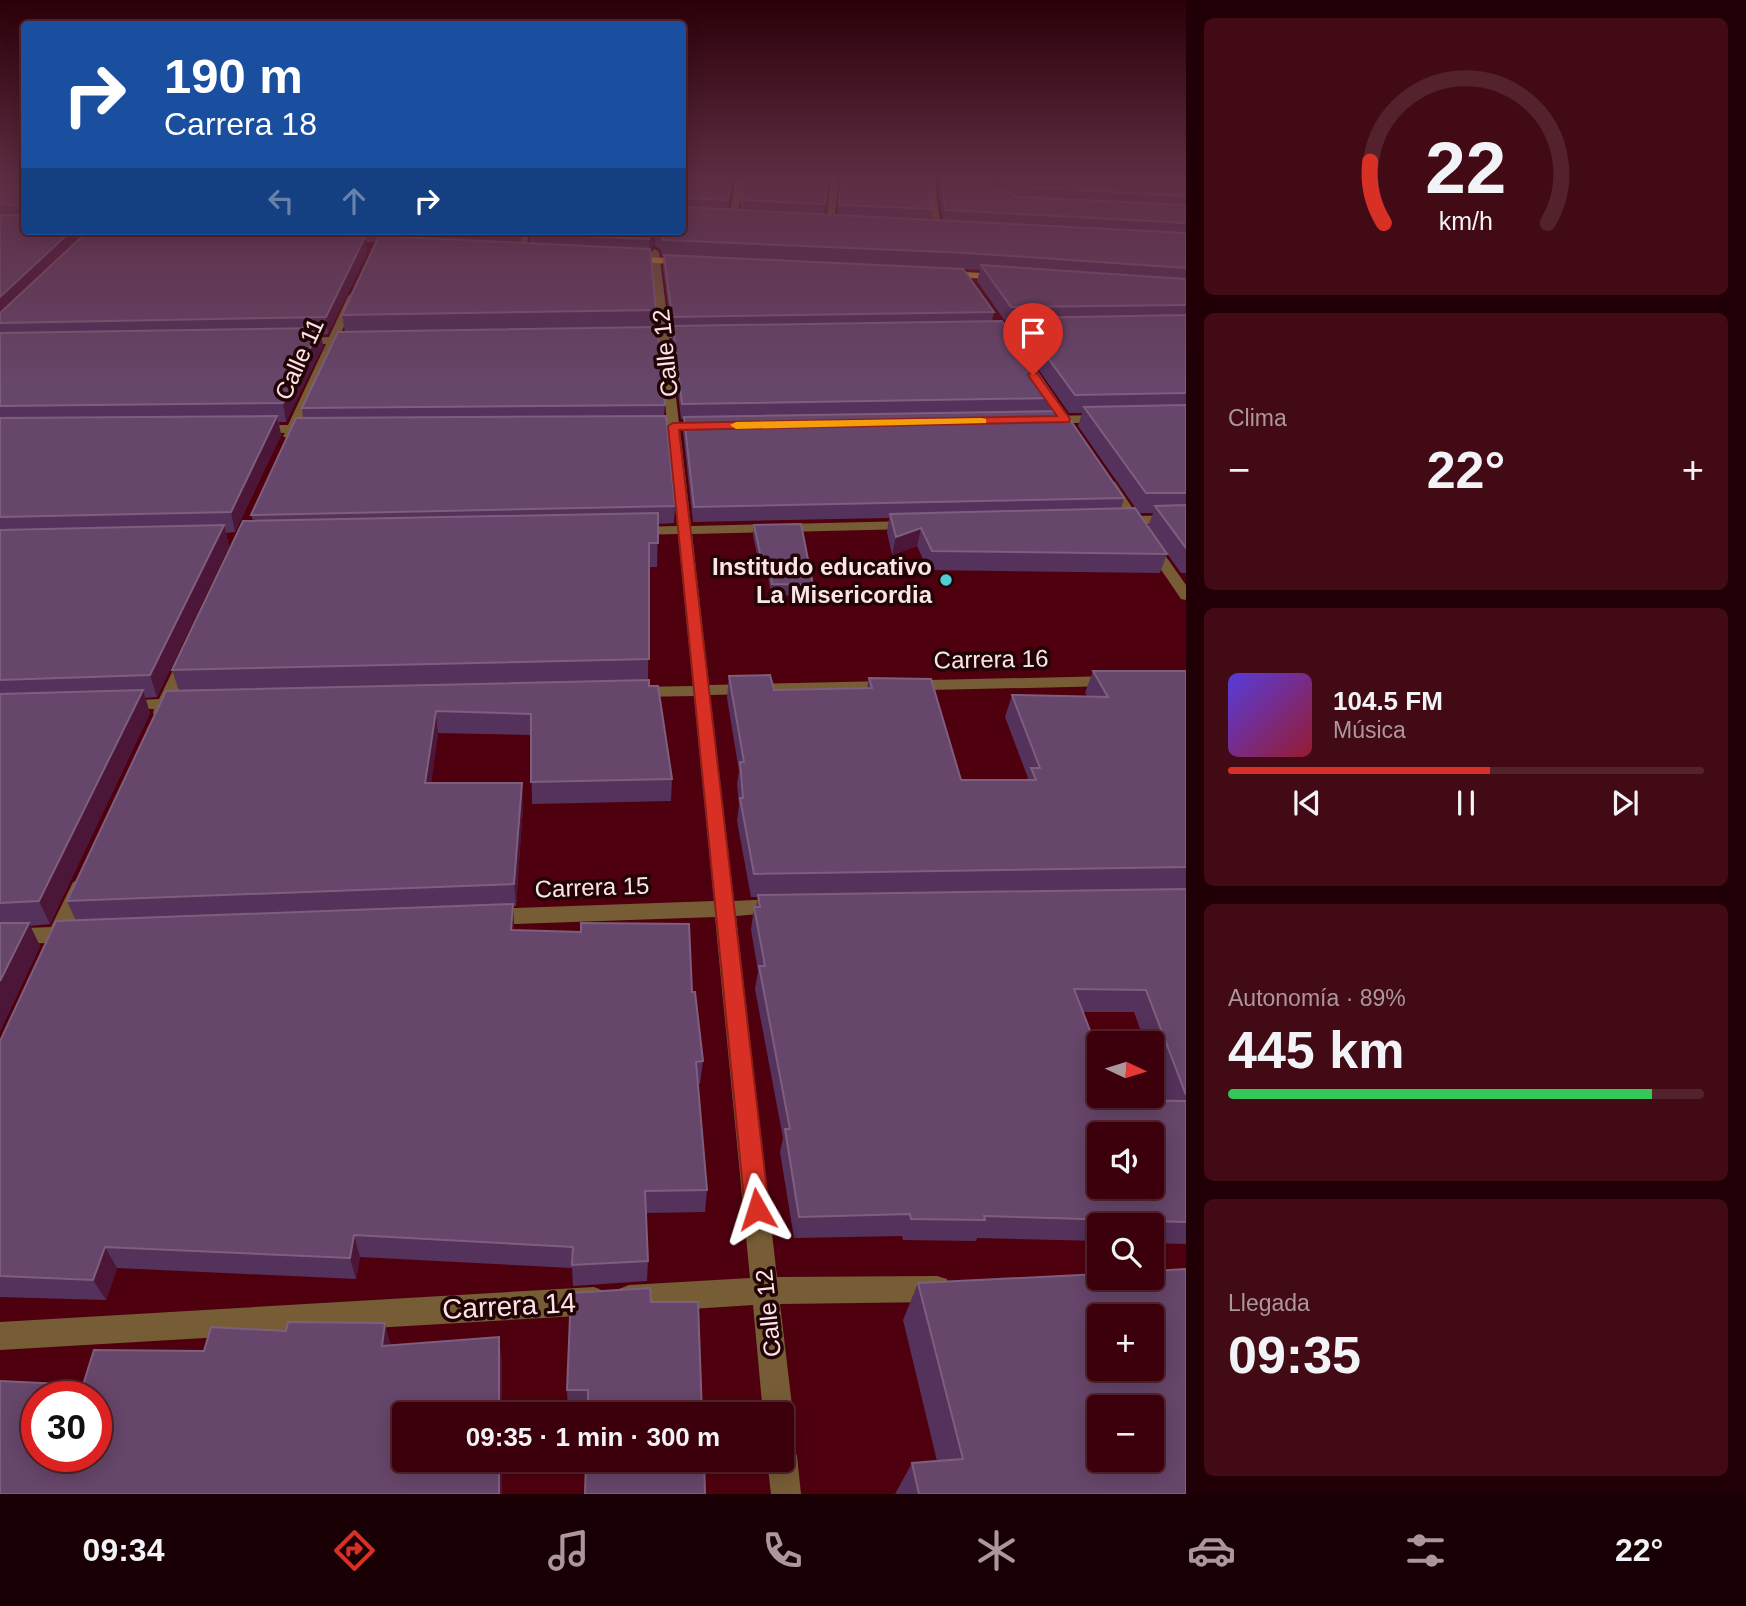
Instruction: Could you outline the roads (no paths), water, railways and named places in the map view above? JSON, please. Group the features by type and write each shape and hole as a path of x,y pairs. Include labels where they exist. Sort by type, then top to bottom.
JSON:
{"main road":[{"path":"512,245 523,250 536,251"},
{"path":"616,254 695,258"},
{"path":"938,270 1007,274 969,280 938,270"}],"street":[{"path":"523,250 524,245"},
{"name":"Calle 12","path":"655,256 777,1402"},
{"name":"Calle 11","path":"281,453 359,283"},
{"path":"620,336 702,334"},
{"path":"290,341 373,340"},
{"path":"1057,408 1069,425"},
{"path":"1037,420 1069,425 1119,418"},
{"path":"632,427 715,426"},
{"path":"240,430 333,429"},
{"path":"1103,475 1186,596"},
{"path":"1107,521 1186,519"},
{"path":"628,531 929,524"},
{"path":"154,728 189,653"},
{"name":"Carrera 16","path":"618,692 1130,681"},
{"path":"110,705 193,703"},
{"path":"47,960 86,874"},
{"name":"Carrera 15","path":"474,918 792,907"},
{"path":"0,937 100,933"},
{"name":"Carrera 14","path":"0,1336 766,1291 962,1289"},
{"path":"784,1472 786,1494"}],"place":[{"name":"Institudo educativo La Misericordia","path":"946,580"}]}
